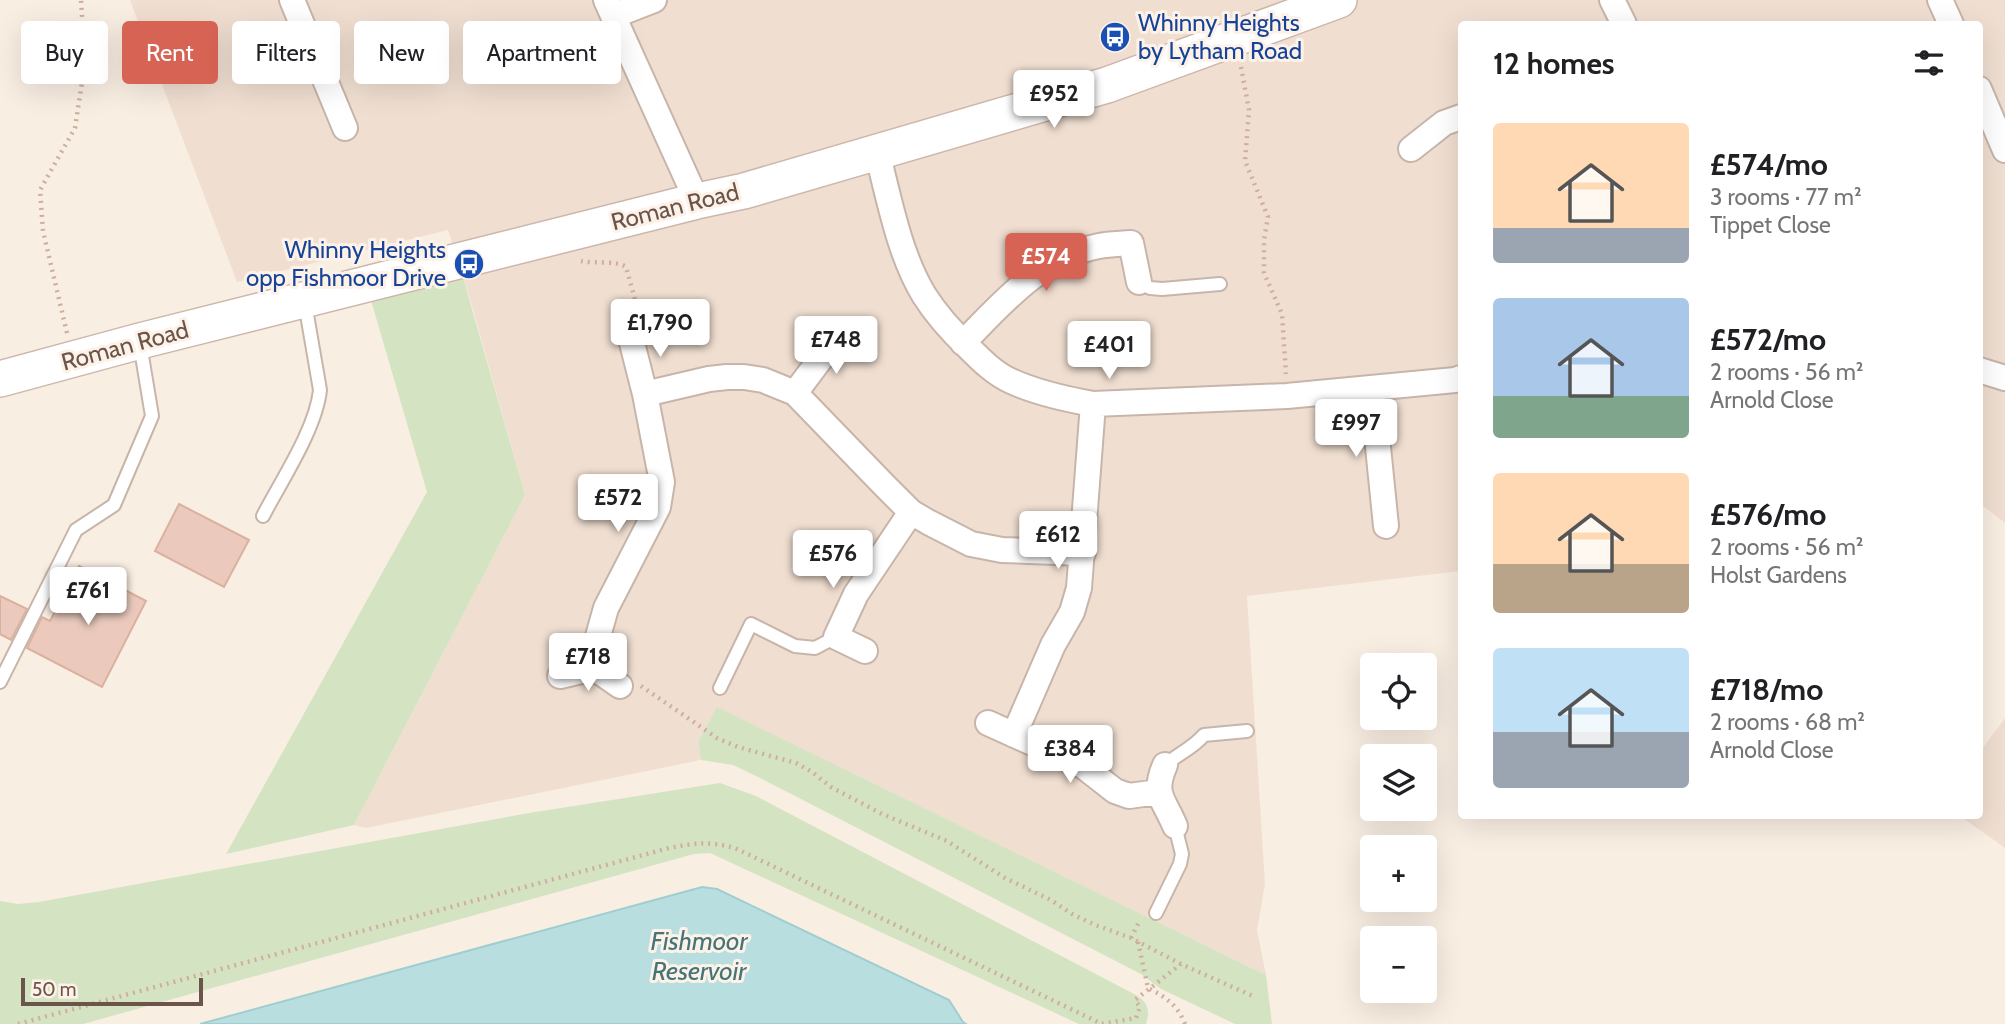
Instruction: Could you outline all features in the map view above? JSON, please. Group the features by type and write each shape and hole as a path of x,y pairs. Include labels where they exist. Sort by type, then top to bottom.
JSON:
{"street":[{"path":"292,0 345,128"},
{"path":"654,0 610,8 697,201"},
{"path":"1612,0 1622,21"},
{"path":"1940,0 1950,21"},
{"name":"Roman Road","path":"0,379 140,341 744,191 1107,85 1331,2"},
{"path":"1983,102 2005,150"},
{"path":"1411,149 1444,123 1458,118"},
{"path":"877,152 909,265 924,294 963,343 1008,380 1062,398 1093,404 1287,396 1458,379"},
{"path":"963,343 1034,274 1070,255 1097,247 1131,243 1139,282"},
{"path":"594,668 599,631 606,608 658,507 661,494 662,482 645,394 630,335"},
{"path":"795,393 828,349 858,336"},
{"path":"1983,371 2005,378"},
{"path":"645,394 709,379 744,377 762,380 795,393 911,512 971,544 1002,550 1083,553"},
{"path":"1372,388 1387,526"},
{"path":"1014,735 1053,645 1072,612 1079,588 1093,404"},
{"path":"865,651 836,637 856,594 911,512"},
{"path":"560,676 594,668 620,686"},
{"path":"988,723 1083,766 1115,791 1129,796 1158,792"},
{"path":"1165,765 1159,779 1158,792 1175,827"}],"lane":[{"path":"1139,282 1150,288 1162,289 1220,284"},
{"path":"263,516 304,438 319,402 320,390 304,300"},
{"path":"0,682 76,530 114,505 152,416 140,341"},
{"path":"720,688 751,624 795,646 815,648 836,637"},
{"path":"1165,765 1194,746 1204,735 1247,731"},
{"path":"1156,913 1180,864 1182,854 1175,827"}],"path":[{"path":"73,359 43,231 40,190 75,128 85,63 81,0"},
{"path":"1236,39 1249,110 1245,161 1268,217 1264,240 1264,273 1282,314 1287,396"},
{"path":"575,260 595,264 620,262 626,267 642,321 630,335"},
{"path":"620,686 640,685 717,738 738,747 796,763 831,787 882,814 947,841 1005,878 1051,900 1072,914 1115,931 1255,997"},
{"path":"18,1024 698,842 735,848 1102,1024 1136,1017 1140,1007 1135,1000 1181,964"},
{"path":"1138,942 1148,988"},
{"path":"1148,988 1175,1005 1185,1024"}],"shaded area":[{"path":"130,0 2005,0 2005,523 1983,506 1983,21 1458,21 1458,571 1247,596 1265,884 1257,930 1266,975 718,708 698,742 701,760 366,828 354,825 525,495 448,230 237,282 162,84 218,84 218,21 138,21"},
{"path":"2005,718 2005,848 1964,819 1983,819 1983,748"}],"green space":[{"path":"460,267 525,495 354,825 226,854 427,492 368,290"},
{"path":"717,707 1266,975 1272,1024 1235,1024 1161,989 1141,974 756,776 733,765 701,760 698,742"},
{"path":"720,783 756,796 1134,994 1147,1006 1146,1024 1079,1024 710,853 694,854 83,1024 0,1024 0,901 18,904 39,902 529,813"}],"water":[{"name":"Fishmoor Reservoir","path":"702,887 717,889 949,1000 966,1024 200,1024"}],"building":[{"path":"179,504 249,540 224,587 155,551"},
{"path":"79,566 146,601 102,687 27,648 42,617 50,621"},
{"path":"0,596 27,609 11,640 0,634"}],"place":[{"name":"Whinny Heights by Lytham Road","path":"1115,37"},
{"name":"Whinny Heights opp Fishmoor Drive","path":"469,264"}]}
